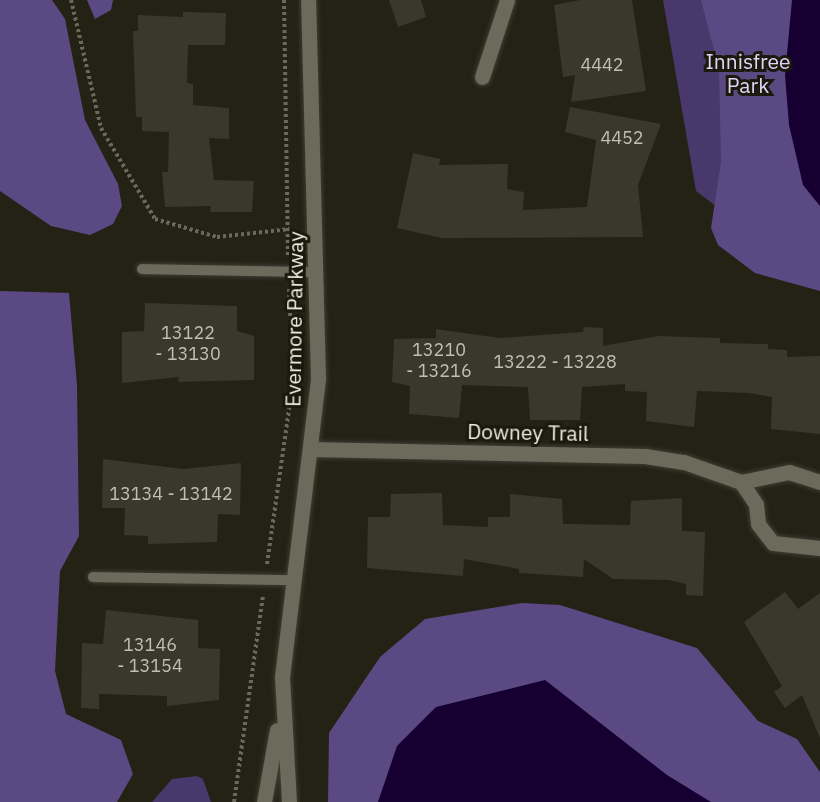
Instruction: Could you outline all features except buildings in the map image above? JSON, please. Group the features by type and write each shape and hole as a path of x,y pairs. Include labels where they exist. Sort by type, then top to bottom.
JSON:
{"street":[{"name":"Evermore Parkway","path":"264,802 281,709 292,580 318,378 308,0"},
{"path":"482,77 507,0"},
{"name":"Downey Trail","path":"310,449 645,456 684,462 741,482"},
{"path":"820,482 814,476 789,472 741,482 756,504 758,524 772,543 820,548"},
{"name":"Evermore Parkway","path":"281,709 289,802"}],"lane":[{"path":"142,269 316,272"},
{"path":"93,577 292,580"}],"path":[{"path":"71,0 101,128 155,219 217,237 290,229"},
{"path":"234,802 293,382 288,271 290,229 284,0"}],"green space":[{"path":"0,0 52,0 65,19 85,120 118,184 122,206 113,224 90,235 51,226 0,191"},
{"path":"87,0 113,0 111,10 95,19"},
{"name":"Innisfree Park","path":"663,0 820,0 820,285 696,191"},
{"name":"Innisfree Park","path":"701,0 820,0 820,291 755,273 718,245 711,228 721,162 719,69"},
{"path":"0,291 69,293 77,385 79,536 60,571 55,671 66,714 121,740 133,774 117,802 0,802"},
{"path":"522,603 560,605 697,648 758,721 797,739 820,772 820,802 328,802 329,733 380,657 425,619"},
{"path":"197,776 203,779 211,802 152,802 172,779"}],"shaded area":[{"path":"792,0 820,0 820,206 803,185 789,125 785,75"},
{"path":"545,680 667,775 711,802 378,802 397,746 436,707"}]}
